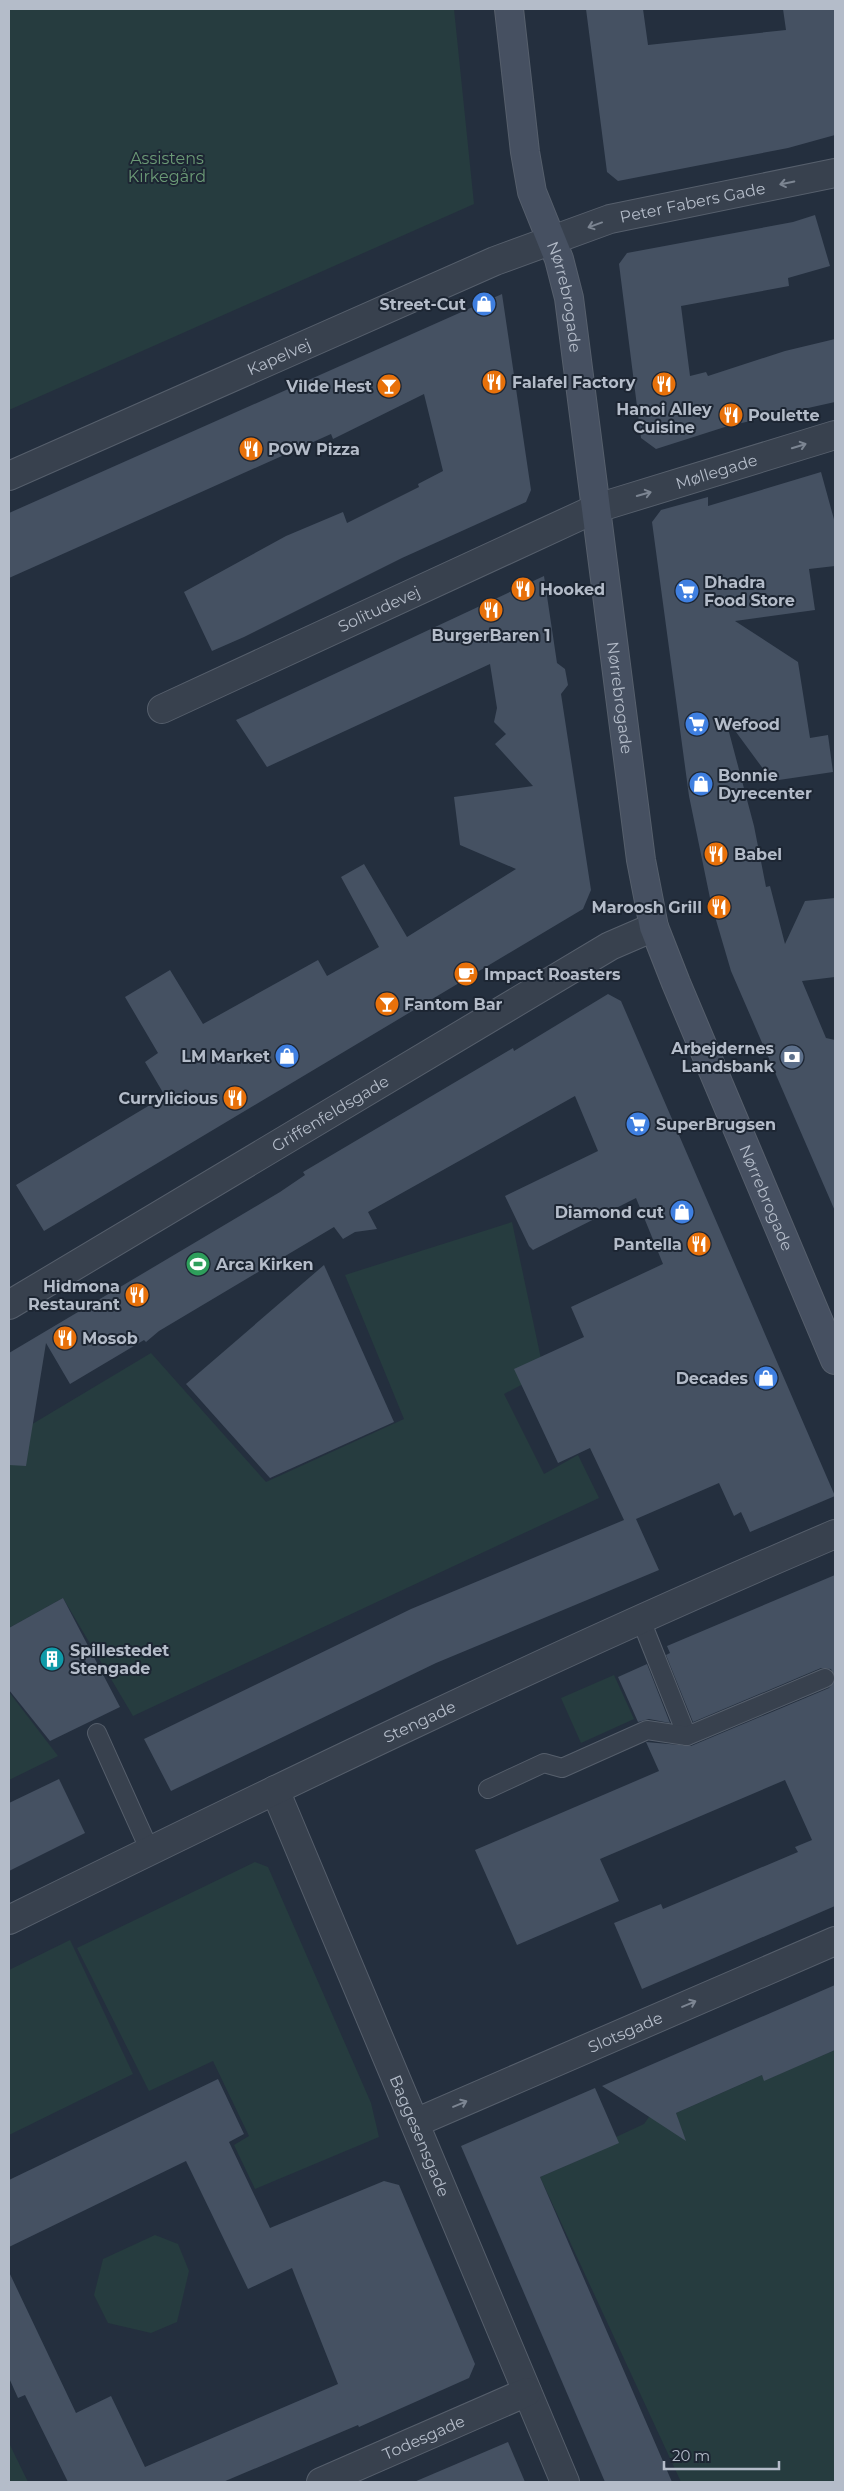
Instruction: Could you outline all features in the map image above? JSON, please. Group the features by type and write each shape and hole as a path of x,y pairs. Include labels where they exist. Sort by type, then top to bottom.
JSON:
{"street":[{"name":"Nørrebrogade","path":"509,9 525,152 532,192 565,277 569,298 640,860 654,926 676,984 835,1360"},
{"name":"Peter Fabers Gade","path":"551,241 610,219 835,173"},
{"name":"Kapelvej","path":"9,476 476,268 551,241"},
{"name":"Møllegade","path":"597,508 835,435"},
{"name":"Solitudevej","path":"162,710 597,508"},
{"name":"Griffenfeldsgade","path":"9,1305 610,946 654,926"},
{"name":"Stengade","path":"9,1920 275,1790 641,1620 835,1534"},
{"name":"Baggesensgade","path":"275,1790 565,2482"},
{"name":"Slotsgade","path":"415,2123 835,1941"},
{"name":"Todesgade","path":"321,2482 527,2392"}],"lane":[{"path":"641,1620 687,1736"},
{"path":"488,1789 544,1763 562,1768 647,1730 687,1736 825,1678"},
{"path":"97,1733 150,1851"}],"green space":[{"name":"Assistens Kirkegård","path":"9,9 454,9 474,204 9,410"},
{"path":"512,1222 544,1373 504,1394 544,1474 578,1455 599,1498 133,1716 63,1598 9,1628 9,1438 151,1353 266,1482 404,1419 345,1275"},
{"path":"614,1675 634,1719 581,1743 561,1698"},
{"path":"9,1692 58,1756 9,1780"},
{"path":"255,1862 268,1867 371,2103 379,2137 255,2189 234,2145 249,2136 213,2061 149,2091 77,1948"},
{"path":"70,1940 133,2074 9,2135 9,1970"},
{"path":"835,2050 835,2482 681,2482 540,2177 604,2149 601,2144 644,2124 649,2117 678,2119 676,2113 762,2075 765,2080"},
{"path":"155,2235 178,2244 189,2271 177,2322 151,2333 108,2323 94,2295 103,2259"},
{"path":"9,2443 28,2482 9,2482"}],"building":[{"path":"586,9 643,9 648,45 786,30 783,9 835,9 835,135 788,148 618,181 607,172"},
{"path":"815,215 830,266 788,278 789,286 681,306 690,376 706,372 708,376 785,351 835,339 835,402 728,426 656,449 641,438 619,264 627,253 793,222"},
{"path":"502,294 531,490 526,502 402,558 212,651 184,592 286,536 343,512 347,523 419,487 418,484 443,471 424,394 333,439 331,434 9,578 9,513"},
{"path":"821,472 835,523 835,566 809,569 815,610 735,621 798,662 810,738 828,735 833,772 772,781 725,717 754,826 766,887 770,886 785,944 805,901 835,898 835,977 802,981 826,1038 835,1040 835,1211 731,971 711,903 689,796 652,522 661,510 708,497 708,506"},
{"path":"544,576 557,663 565,669 568,685 561,694 591,890 583,909 44,1231 16,1185 165,1096 145,1062 158,1053 125,997 170,970 203,1024 318,960 327,976 379,947 341,877 364,864 407,937 516,869 460,845 454,797 533,786 495,744 506,734 494,722 497,708 490,664 267,767 236,720"},
{"path":"608,994 621,1001 835,1496 750,1532 741,1512 734,1516 719,1483 636,1519 659,1570 436,1663 171,1791 144,1739 411,1609 624,1520 590,1448 558,1463 514,1369 584,1337 571,1307 663,1264 636,1198 533,1250 529,1246 505,1196 598,1151 575,1096 368,1212 377,1229 355,1232 343,1239 334,1227 159,1331 146,1342 144,1340 70,1384 46,1343 26,1466 9,1465 9,1353 280,1192 305,1175 303,1172 513,1048 514,1051"},
{"path":"324,1265 394,1422 270,1478 186,1384"},
{"path":"835,1575 835,1677 831,1669 821,1668 693,1722 666,1655 670,1653 667,1646"},
{"name":"Spillestedet Stengade","path":"63,1598 120,1707 50,1741 9,1690 9,1628"},
{"path":"647,1664 670,1723 649,1719 638,1722 618,1677"},
{"path":"835,1680 835,1906 642,1989 614,1923 661,1904 663,1909 798,1852 795,1847 812,1840 785,1780 600,1859 619,1901 517,1945 475,1850 659,1771 646,1742 691,1746 829,1688"},
{"path":"59,1779 85,1833 9,1871 9,1803"},
{"path":"835,1985 835,2050 764,2081 762,2075 676,2113 686,2141 602,2086"},
{"path":"218,2079 244,2134 229,2142 270,2228 384,2181 399,2185 475,2364 469,2378 359,2427 358,2425 223,2482 68,2482 25,2395 18,2398 9,2378 9,2272 76,2413 111,2396 145,2467 338,2384 292,2268 248,2289 186,2161 9,2247 9,2180"},
{"path":"595,2088 619,2143 540,2177 672,2482 605,2482 461,2146"},
{"path":"508,2442 525,2482 414,2482"}],"place":[{"name":"Street-Cut","path":"484,304"},
{"name":"Falafel Factory","path":"494,382"},
{"name":"Hanoi Alley Cuisine","path":"664,384"},
{"name":"Vilde Hest","path":"389,386"},
{"name":"Poulette","path":"731,415"},
{"name":"POW Pizza","path":"251,449"},
{"name":"Hooked","path":"523,589"},
{"name":"Dhadra Food Store","path":"687,591"},
{"name":"BurgerBaren 1","path":"491,610"},
{"name":"Wefood","path":"697,724"},
{"name":"Bonnie Dyrecenter","path":"701,784"},
{"name":"Babel","path":"716,854"},
{"name":"Maroosh Grill","path":"719,907"},
{"name":"Impact Roasters","path":"466,974"},
{"name":"Fantom Bar","path":"387,1004"},
{"name":"LM Market","path":"287,1056"},
{"name":"Arbejdernes Landsbank","path":"792,1057"},
{"name":"Currylicious","path":"235,1098"},
{"name":"SuperBrugsen","path":"638,1124"},
{"name":"Diamond cut","path":"682,1212"},
{"name":"Pantella","path":"699,1244"},
{"name":"Arca Kirken","path":"198,1264"},
{"name":"Hidmona Restaurant","path":"137,1295"},
{"name":"Mosob","path":"65,1338"},
{"name":"Decades","path":"766,1378"},
{"name":"Spillestedet Stengade","path":"52,1659"}]}
